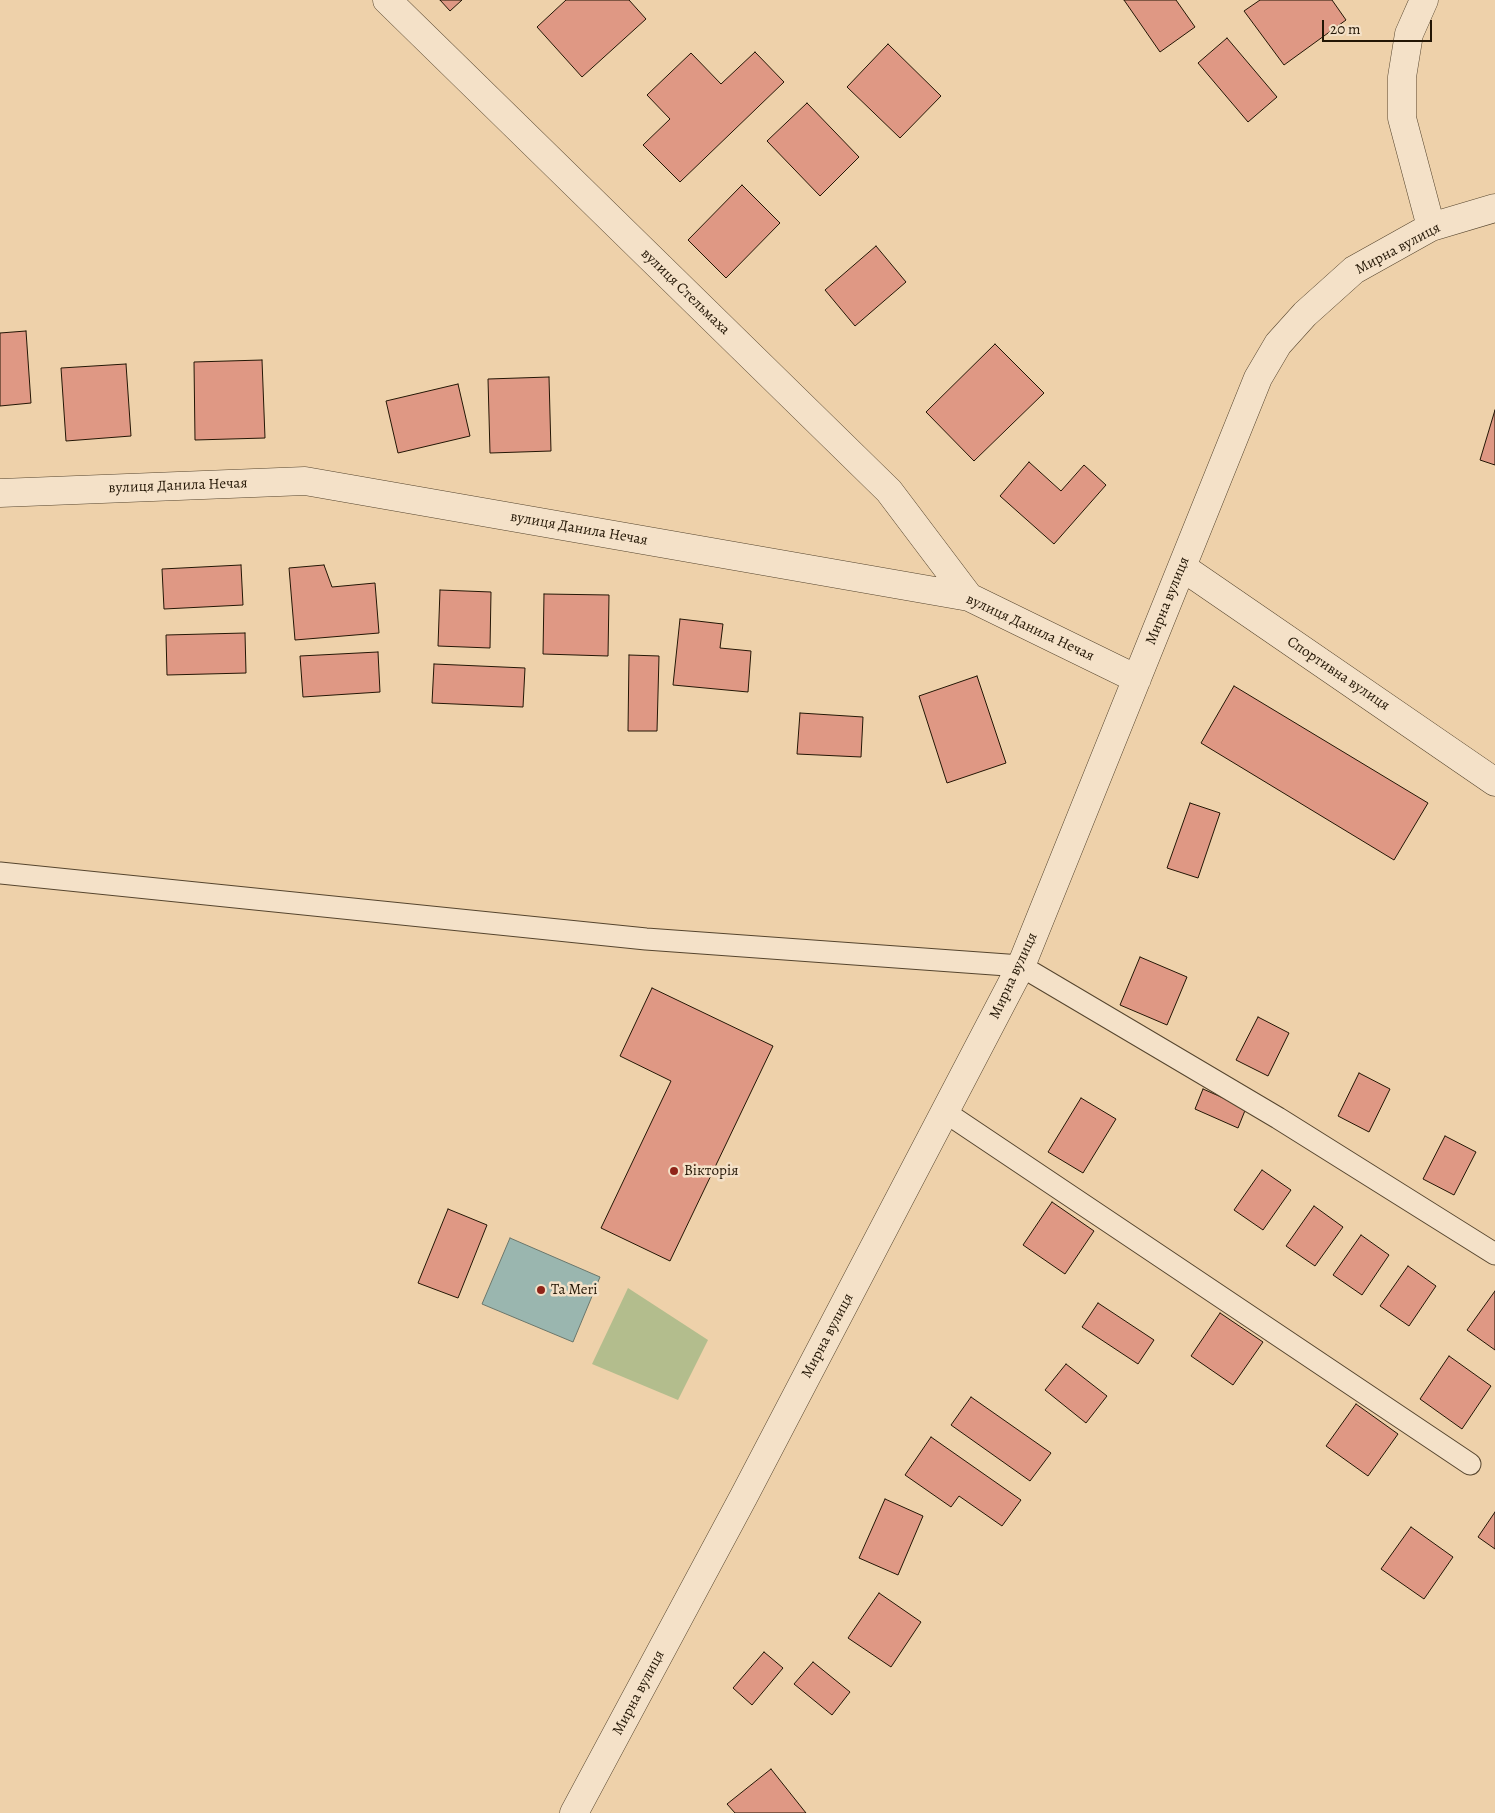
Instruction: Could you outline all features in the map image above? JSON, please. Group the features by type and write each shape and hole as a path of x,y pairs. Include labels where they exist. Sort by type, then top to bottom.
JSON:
{"street":[{"name":"вулиця Стельмаха","path":"387,0 889,491 969,597"},
{"path":"1424,0 1409,34 1402,77 1402,118 1431,228"},
{"name":"Мирна вулиця","path":"574,1813 744,1496 1021,966 1258,378 1278,344 1305,314 1354,270 1431,228 1495,208"},
{"name":"вулиця Данила Нечая","path":"0,493 305,482 969,597 1137,679"},
{"name":"Спортивна вулиця","path":"1182,567 1495,782"}],"lane":[{"path":"0,873 646,939 1021,966 1278,1118 1495,1254"},
{"path":"945,1112 1470,1464"}],"green space":[{"path":"628,1288 708,1340 678,1400 592,1364"}],"water":[{"name":"Ta Meri","path":"510,1238 600,1277 573,1342 482,1304"}],"building":[{"path":"440,0 462,0 450,11"},
{"path":"566,0 629,0 646,19 582,77 537,27"},
{"path":"1124,0 1176,0 1195,27 1160,52"},
{"path":"1260,0 1332,0 1346,20 1284,65 1244,11"},
{"path":"1227,38 1277,97 1248,122 1198,63"},
{"path":"888,44 941,96 900,138 847,87"},
{"path":"755,52 784,82 680,182 643,145 670,119 647,95 691,53 721,84"},
{"path":"807,103 859,157 820,196 767,141"},
{"path":"742,185 780,223 726,278 688,240"},
{"path":"876,246 906,282 855,326 825,290"},
{"path":"26,331 31,403 0,406 0,333"},
{"path":"995,344 1044,393 974,461 926,412"},
{"path":"262,360 265,438 195,440 194,362"},
{"path":"126,364 131,436 66,441 61,368"},
{"path":"549,377 551,451 490,453 488,379"},
{"path":"458,384 470,436 398,453 386,401"},
{"path":"1495,410 1495,465 1480,460"},
{"path":"1029,462 1061,491 1084,465 1106,485 1054,544 1000,496"},
{"path":"241,565 243,605 164,609 162,569"},
{"path":"324,565 332,587 375,583 379,633 295,640 289,568"},
{"path":"440,590 491,592 490,648 438,646"},
{"path":"544,594 609,595 608,656 543,654"},
{"path":"680,619 723,624 720,648 751,651 748,692 673,685"},
{"path":"245,633 246,673 167,675 166,635"},
{"path":"378,652 380,692 303,697 300,656"},
{"path":"629,655 659,656 657,731 628,731"},
{"path":"434,664 525,668 523,707 432,703"},
{"path":"977,676 1006,763 947,783 919,696"},
{"path":"1234,686 1428,803 1394,860 1201,743"},
{"path":"800,713 863,717 861,757 797,754"},
{"path":"1190,803 1220,813 1198,878 1167,868"},
{"path":"1140,957 1187,977 1167,1025 1120,1005"},
{"path":"652,988 773,1046 670,1261 601,1228 671,1081 620,1056"},
{"path":"1258,1017 1289,1033 1268,1076 1236,1060"},
{"path":"1359,1073 1390,1089 1369,1132 1338,1116"},
{"path":"1203,1089 1246,1108 1238,1128 1195,1109"},
{"path":"1081,1098 1116,1119 1083,1173 1048,1152"},
{"path":"1445,1136 1476,1152 1454,1195 1423,1179"},
{"path":"1262,1170 1291,1190 1263,1230 1234,1210"},
{"path":"1052,1202 1094,1231 1065,1274 1023,1245"},
{"path":"1314,1206 1343,1227 1315,1266 1286,1246"},
{"path":"448,1209 487,1225 458,1298 418,1283"},
{"path":"1361,1235 1389,1255 1362,1295 1333,1275"},
{"path":"1408,1266 1436,1286 1409,1326 1380,1306"},
{"path":"1495,1291 1495,1350 1467,1330"},
{"path":"1098,1303 1154,1340 1138,1364 1082,1327"},
{"path":"1220,1313 1263,1342 1233,1385 1191,1356"},
{"path":"1449,1356 1491,1386 1462,1429 1420,1399"},
{"path":"1066,1364 1107,1396 1086,1423 1045,1390"},
{"path":"971,1397 1051,1453 1030,1481 951,1425"},
{"path":"1356,1404 1398,1434 1368,1476 1326,1446"},
{"path":"931,1437 1021,1500 1002,1526 959,1496 951,1507 905,1475"},
{"path":"885,1499 923,1516 898,1575 859,1558"},
{"path":"1495,1512 1495,1549 1478,1537"},
{"path":"1411,1527 1453,1557 1424,1599 1381,1569"},
{"path":"879,1593 921,1622 891,1667 848,1638"},
{"path":"764,1652 783,1668 752,1705 733,1688"},
{"path":"813,1662 850,1692 832,1715 794,1684"},
{"path":"771,1769 806,1813 735,1813 727,1804"}],"place":[{"name":"Вікторія","path":"674,1171"},
{"name":"Ta Meri","path":"541,1290"}]}
